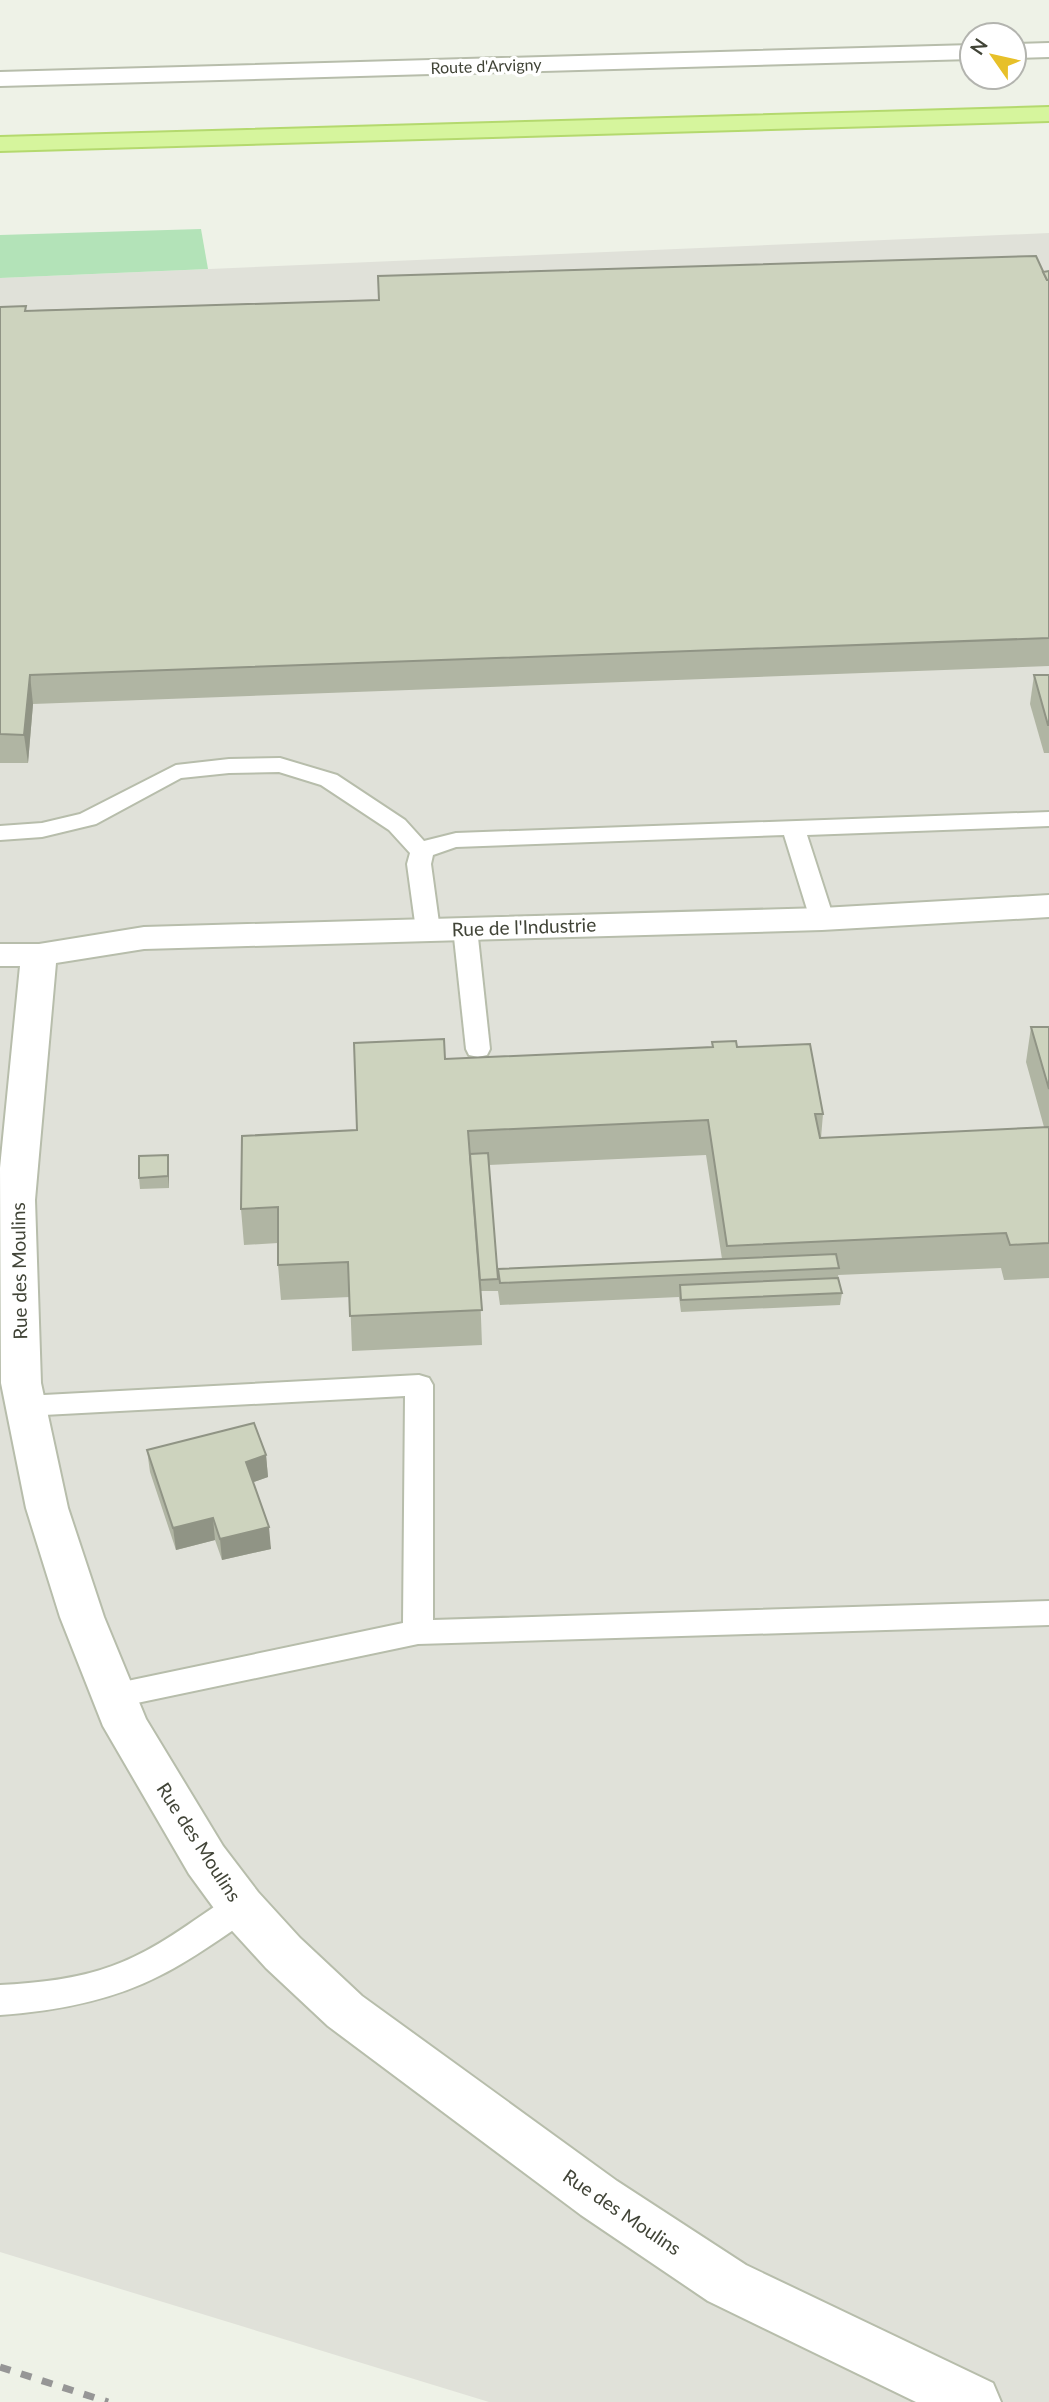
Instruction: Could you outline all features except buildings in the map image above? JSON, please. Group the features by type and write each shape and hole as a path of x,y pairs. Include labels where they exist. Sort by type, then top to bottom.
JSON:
{"main road":[{"path":"0,144 1048,114"}],"street":[{"path":"1028,51 1049,50"},
{"name":"Route d'Arvigny","path":"0,79 958,52"},
{"name":"Rue de l'Industrie","path":"19,955 144,938 822,919 1049,906"},
{"name":"Rue des Moulins","path":"19,955 15,1391 47,1508 82,1616 120,1711 206,1860 241,1907 283,1953 345,2011 611,2205 727,2283 974,2402"}],"lane":[{"path":"0,833 42,830 88,819 176,772 229,766 280,765 329,780 397,825 422,852"},
{"path":"428,930 419,864 422,852 431,846 456,840 1049,819"},
{"path":"793,827 822,919"},
{"path":"465,928 478,1049"},
{"path":"15,1391 419,1385 418,1632"},
{"path":"120,1711 418,1632 1049,1613"},
{"path":"0,2000 81,1991 124,1977 156,1961 241,1907"}],"shaded area":[{"path":"1049,233 1049,2402 489,2402 0,2252 0,278"}],"green space":[{"path":"201,229 208,269 0,278 0,235"}],"railway":[{"path":"0,2367 108,2402"}]}
